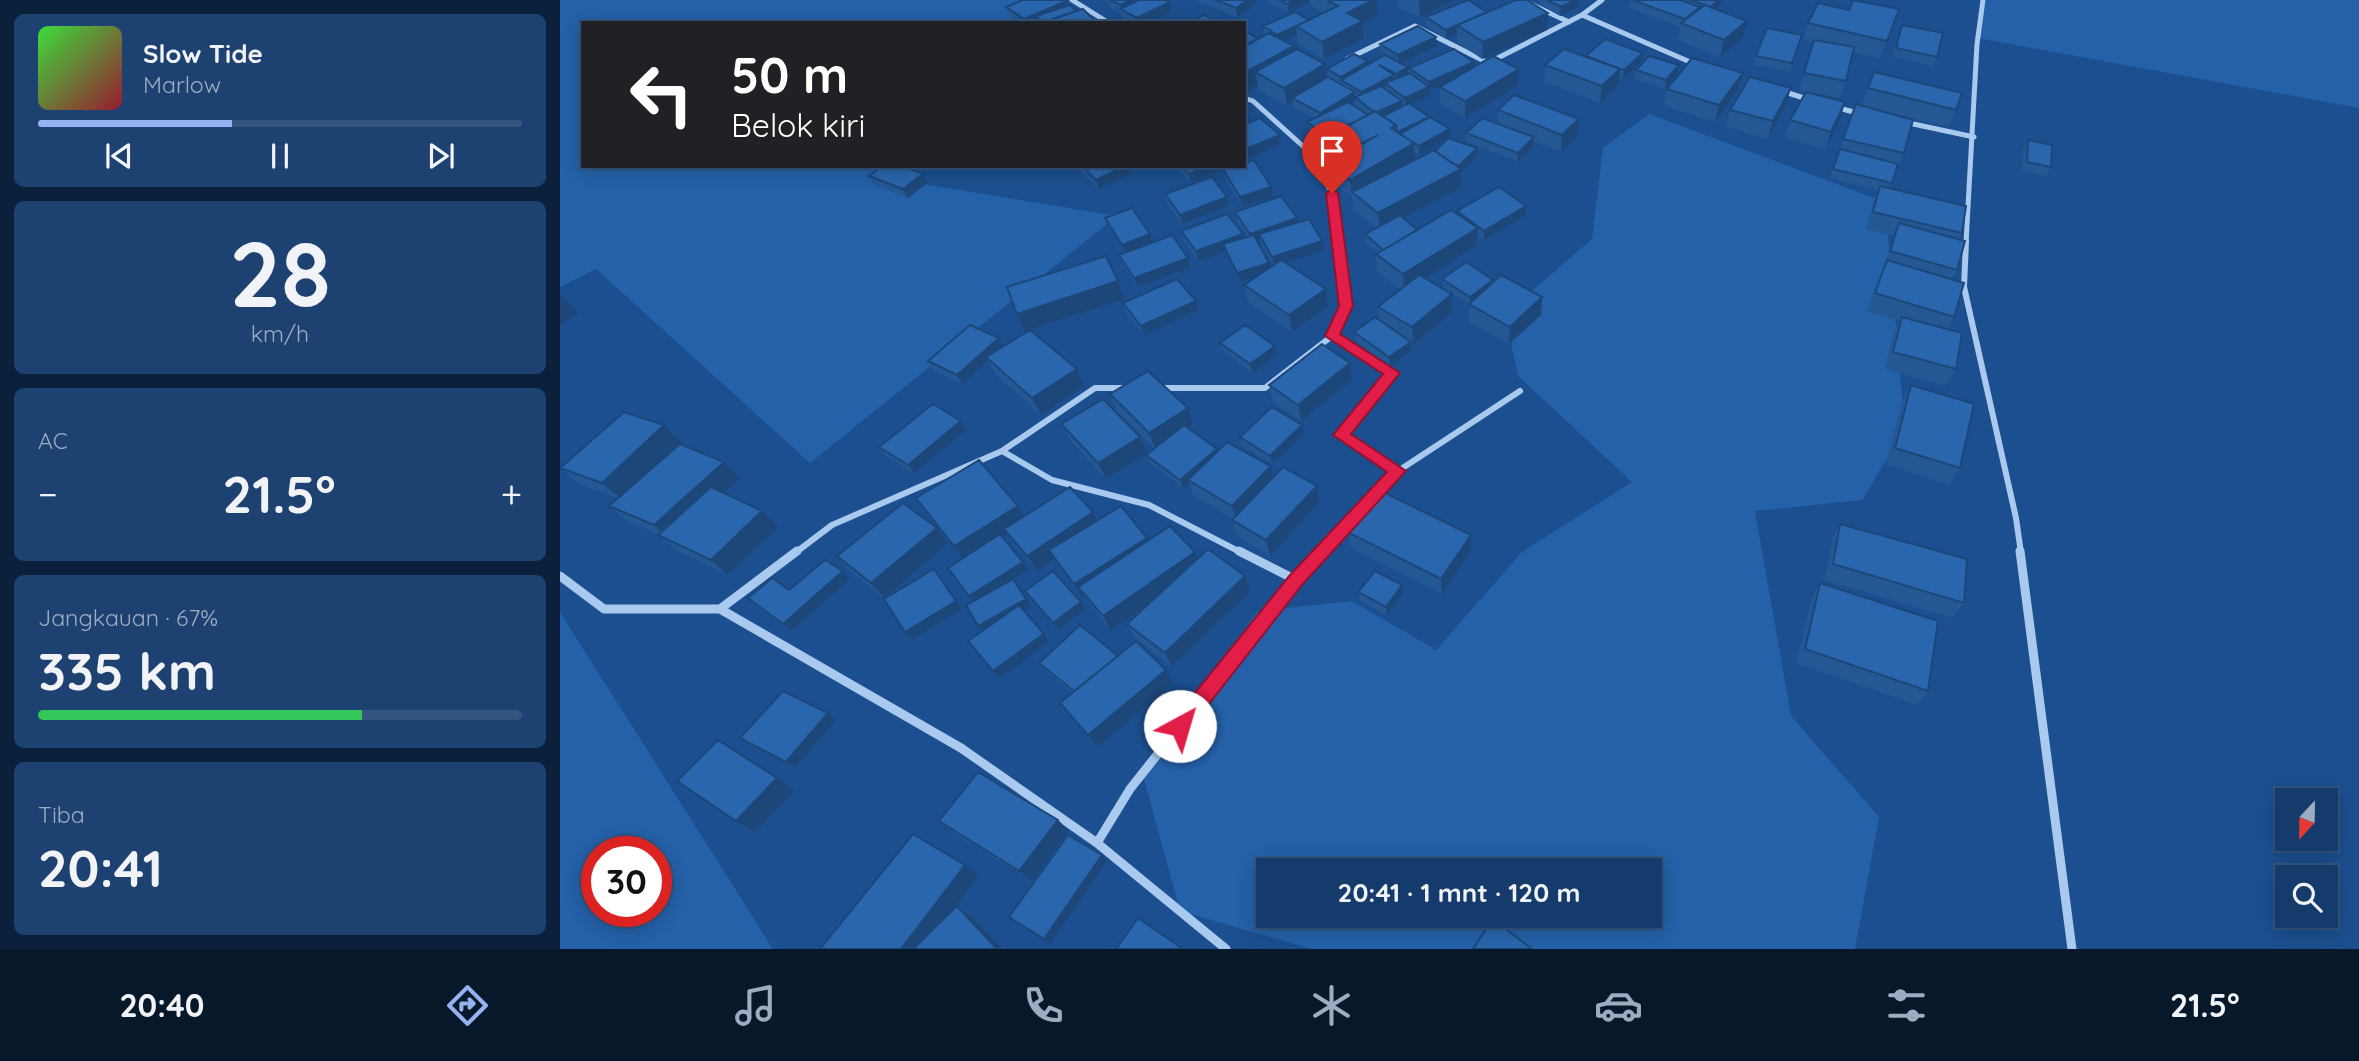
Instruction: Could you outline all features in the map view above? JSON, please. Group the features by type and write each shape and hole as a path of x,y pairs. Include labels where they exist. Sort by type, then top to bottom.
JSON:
{"street":[{"path":"1072,0 1106,21"},
{"path":"1522,0 1569,22"},
{"path":"1340,63 1415,26 1488,64 1582,16 1602,0"},
{"path":"1983,0 1977,44 1964,287 2016,518 2072,949"},
{"path":"1582,16 1709,70"},
{"path":"1772,89 1874,116"},
{"path":"1147,388 1265,387 1332,336 1346,306 1332,193 1305,148 1252,101 1246,99"},
{"path":"1899,121 1974,137"},
{"path":"1332,336 1393,373 1341,435 1398,471"},
{"path":"720,609 832,525 1002,451 1095,388 1134,388"},
{"path":"1097,843 1130,789 1296,580 1398,471 1520,391"},
{"path":"1002,451 1052,480 1149,505 1296,580"},
{"path":"560,576 604,608 720,609 961,748 1097,843 1226,949"}],"shaded area":[{"path":"560,0 1039,0 1023,21 581,21 581,168 914,168 905,181 1117,216 810,463 596,269 560,287"},
{"path":"1986,0 2359,0 2359,108 1977,38"},
{"path":"1649,114 1885,202 1905,429 1862,500 1755,511 1791,716 1879,817 1855,949 1311,949 1180,911 1141,768 1258,611 1352,601 1436,650 1522,552 1632,482 1518,376 1505,314 1592,239 1603,148"},
{"path":"560,612 773,949 560,949"}],"building":[{"path":"1023,0 1067,1 1024,19 1006,7"},
{"path":"1110,0 1131,0 1121,5"},
{"path":"1139,0 1170,2 1137,18 1120,9"},
{"path":"1216,0 1248,0 1236,8"},
{"path":"1280,0 1296,0 1287,4"},
{"path":"1327,0 1373,0 1347,13 1363,21 1322,42 1296,26 1338,6"},
{"path":"1468,0 1487,12 1446,30 1426,17"},
{"path":"1516,0 1527,0 1548,13 1483,42 1457,25"},
{"path":"1547,0 1576,0 1561,7"},
{"path":"1632,0 1680,0 1700,7 1685,19"},
{"path":"1690,0 1718,0 1711,7"},
{"path":"1853,0 1899,9 1887,41 1808,23 1818,3 1849,10"},
{"path":"1070,5 1076,11 1047,21 1041,21 1036,16"},
{"path":"1705,5 1747,21 1724,40 1681,23"},
{"path":"1083,9 1095,21 1047,21"},
{"path":"1295,12 1309,20 1277,35 1263,26"},
{"path":"1204,15 1214,21 1192,21"},
{"path":"1902,25 1943,33 1937,57 1896,48"},
{"path":"1418,26 1436,37 1398,55 1380,44"},
{"path":"1767,28 1802,35 1792,63 1756,56"},
{"path":"1246,31 1258,39 1246,44"},
{"path":"1269,33 1294,46 1246,72 1246,46"},
{"path":"1605,39 1643,53 1624,70 1586,56"},
{"path":"1814,40 1854,47 1846,81 1804,73"},
{"path":"1297,49 1325,64 1284,88 1255,72"},
{"path":"1454,49 1474,62 1429,82 1409,68"},
{"path":"1564,49 1620,69 1602,86 1545,65"},
{"path":"1354,54 1368,61 1341,77 1327,69"},
{"path":"1385,55 1408,67 1396,74 1379,65 1394,75 1362,92 1341,80"},
{"path":"1493,56 1519,69 1465,101 1440,87"},
{"path":"1649,56 1679,65 1666,80 1636,70"},
{"path":"1692,58 1743,73 1719,105 1667,89"},
{"path":"1874,72 1962,93 1956,110 1868,88"},
{"path":"1410,73 1429,87 1405,98 1385,83"},
{"path":"1328,77 1355,92 1320,113 1292,98"},
{"path":"1750,77 1791,88 1773,121 1730,110"},
{"path":"1381,86 1402,101 1374,112 1355,97"},
{"path":"1806,92 1845,102 1831,132 1790,120"},
{"path":"1514,95 1579,119 1562,135 1498,110"},
{"path":"1348,102 1368,115 1327,136 1307,122"},
{"path":"1409,103 1429,117 1397,132 1396,125 1383,116"},
{"path":"1856,104 1913,120 1904,153 1843,139"},
{"path":"1375,111 1396,125 1391,128 1414,143 1350,180 1327,164 1378,135 1340,155 1319,141"},
{"path":"1430,117 1450,129 1419,146 1400,134"},
{"path":"1260,118 1280,135 1246,149 1246,124"},
{"path":"1482,118 1534,137 1518,153 1466,133"},
{"path":"1448,138 1477,148 1459,166 1435,151"},
{"path":"2028,140 2052,145 2051,167 2027,162"},
{"path":"1840,149 1898,164 1892,183 1833,169"},
{"path":"1434,150 1461,169 1378,213 1352,192"},
{"path":"1254,160 1271,187 1240,197 1223,169 1246,168 1246,162"},
{"path":"879,168 907,168 923,174 903,189 869,176"},
{"path":"1084,168 1122,168 1096,180"},
{"path":"1183,168 1203,168 1189,174"},
{"path":"1212,177 1227,197 1180,215 1165,194"},
{"path":"1880,186 1966,206 1962,233 1873,212"},
{"path":"1499,187 1526,206 1484,231 1457,211"},
{"path":"1281,196 1297,218 1250,234 1235,212"},
{"path":"1132,208 1150,234 1122,245 1105,218"},
{"path":"1451,210 1478,228 1403,274 1376,254"},
{"path":"1227,214 1243,234 1196,251 1181,231"},
{"path":"1400,215 1417,230 1383,250 1365,234"},
{"path":"1309,219 1322,241 1272,257 1259,234"},
{"path":"1899,223 1965,241 1957,270 1890,251"},
{"path":"1172,235 1188,258 1134,278 1119,255"},
{"path":"1254,235 1269,263 1237,273 1223,244"},
{"path":"1106,256 1118,281 1017,314 1007,287"},
{"path":"1281,260 1326,289 1289,315 1244,285"},
{"path":"1887,260 1964,283 1954,317 1875,293"},
{"path":"1466,262 1493,280 1470,297 1442,279"},
{"path":"1419,275 1452,294 1412,327 1378,307"},
{"path":"1501,275 1542,297 1510,327 1469,304"},
{"path":"1177,279 1196,301 1141,326 1123,303"},
{"path":"1375,317 1411,342 1389,357 1354,332"},
{"path":"1902,317 1962,333 1956,369 1893,352"},
{"path":"970,325 999,338 957,375 928,361"},
{"path":"1245,325 1275,346 1250,364 1220,343"},
{"path":"1030,330 1077,369 1032,398 986,357"},
{"path":"1322,344 1350,363 1298,405 1269,385"},
{"path":"1148,371 1188,408 1149,433 1110,394"},
{"path":"1911,385 1974,404 1960,468 1895,448"},
{"path":"1103,399 1140,437 1098,463 1061,424"},
{"path":"933,404 961,421 908,465 879,447"},
{"path":"1272,407 1302,425 1270,456 1240,437"},
{"path":"624,412 664,425 602,483 560,468"},
{"path":"1184,425 1217,449 1180,480 1146,455"},
{"path":"1227,442 1271,466 1232,506 1188,480"},
{"path":"680,444 724,462 654,525 609,506"},
{"path":"979,460 1018,506 954,546 916,498"},
{"path":"1283,467 1317,486 1266,540 1232,520"},
{"path":"711,487 762,511 711,560 658,535"},
{"path":"1070,487 1093,512 1027,556 1004,529"},
{"path":"1381,491 1471,535 1441,579 1349,533"},
{"path":"903,503 937,528 871,583 837,556"},
{"path":"1121,506 1147,538 1074,584 1049,550"},
{"path":"1840,524 1967,559 1964,603 1833,564"},
{"path":"1170,526 1195,552 1103,616 1078,587"},
{"path":"1000,534 1023,562 969,596 948,568"},
{"path":"1208,549 1245,576 1165,653 1127,624"},
{"path":"825,560 843,571 783,624 748,598 772,578 789,590"},
{"path":"934,569 956,601 905,632 884,599"},
{"path":"1053,571 1081,602 1053,623 1025,591"},
{"path":"1375,571 1402,585 1386,607 1358,592"},
{"path":"1013,579 1026,599 978,626 966,605"},
{"path":"1820,583 1938,621 1928,691 1805,649"},
{"path":"1019,605 1044,634 993,671 968,641"},
{"path":"1080,625 1118,656 1074,691 1039,663"},
{"path":"1136,641 1166,670 1088,735 1060,703"},
{"path":"783,691 828,713 786,762 740,738"},
{"path":"718,740 777,778 736,821 677,781"},
{"path":"978,772 1058,820 1019,871 939,821"},
{"path":"913,834 965,865 901,949 820,949"},
{"path":"1068,835 1102,855 1044,939 1009,917"},
{"path":"957,906 997,949 913,949"},
{"path":"1138,918 1183,949 1116,949"},
{"path":"1487,928 1505,928 1532,949 1473,949"}],"route":[{"path":"1180,726 1296,580 1398,471 1341,435 1393,373 1332,336 1346,306 1332,193"}]}
